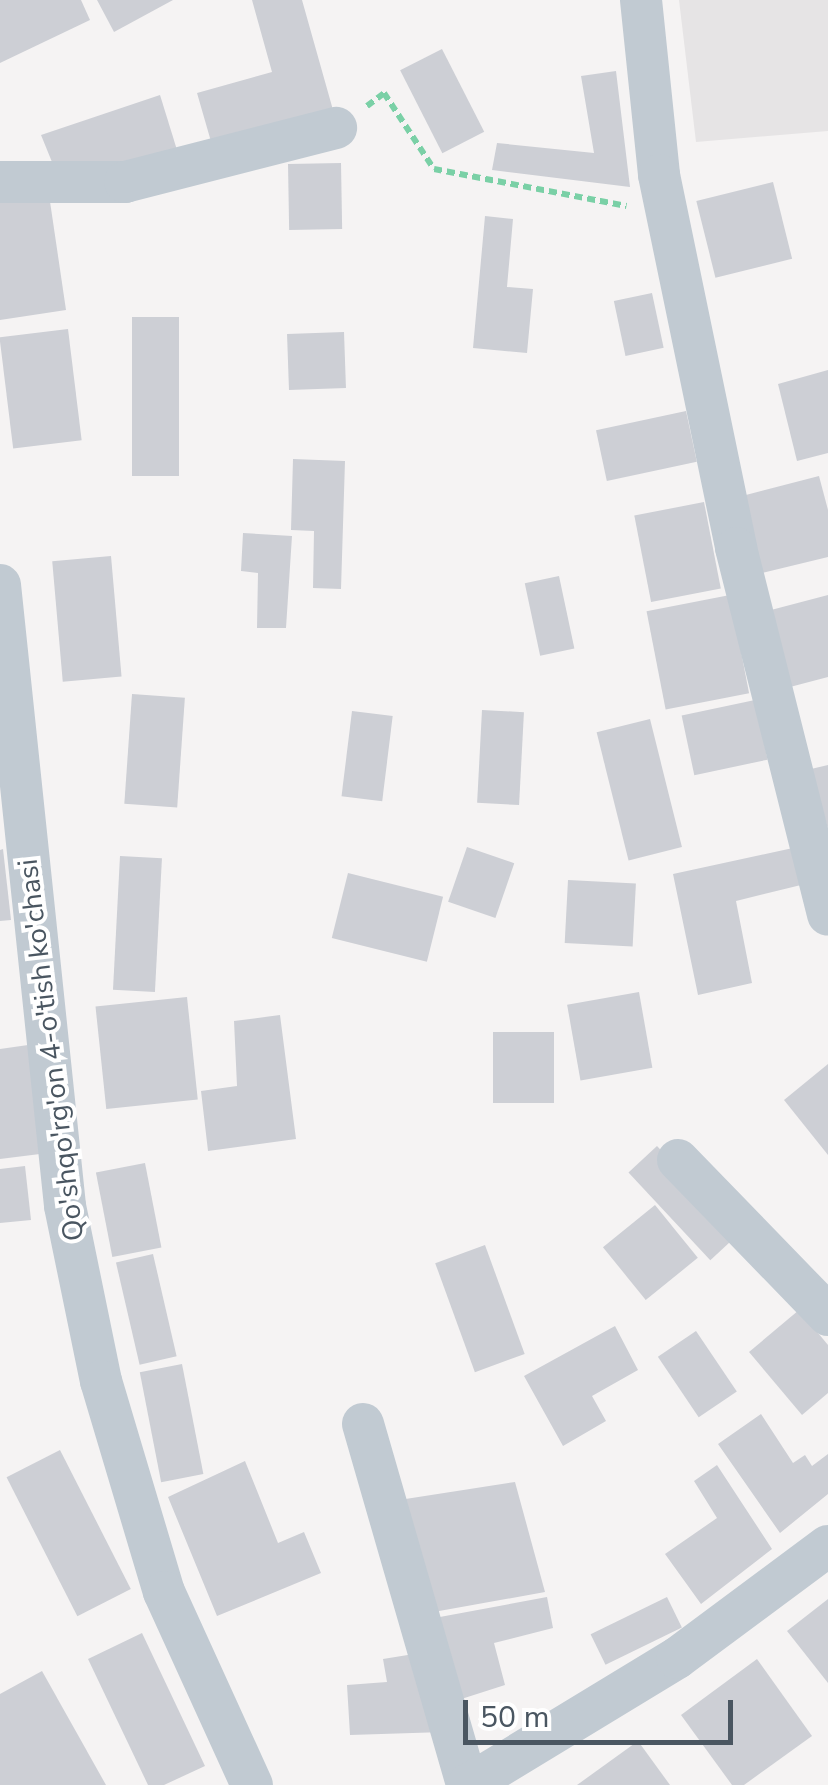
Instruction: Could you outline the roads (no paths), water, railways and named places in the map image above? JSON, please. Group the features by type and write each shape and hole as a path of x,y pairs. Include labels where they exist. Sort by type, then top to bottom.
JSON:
{"street":[{"path":"641,0 659,175 736,548 828,914"},
{"path":"0,182 125,182 336,128"},
{"name":"Qo'shqo'rg'on 4-o'tish ko'chasi","path":"0,585 65,1206 100,1381 164,1592 252,1785"},
{"path":"678,1160 828,1315"},
{"path":"364,1424 467,1785 677,1658 828,1546"}]}
